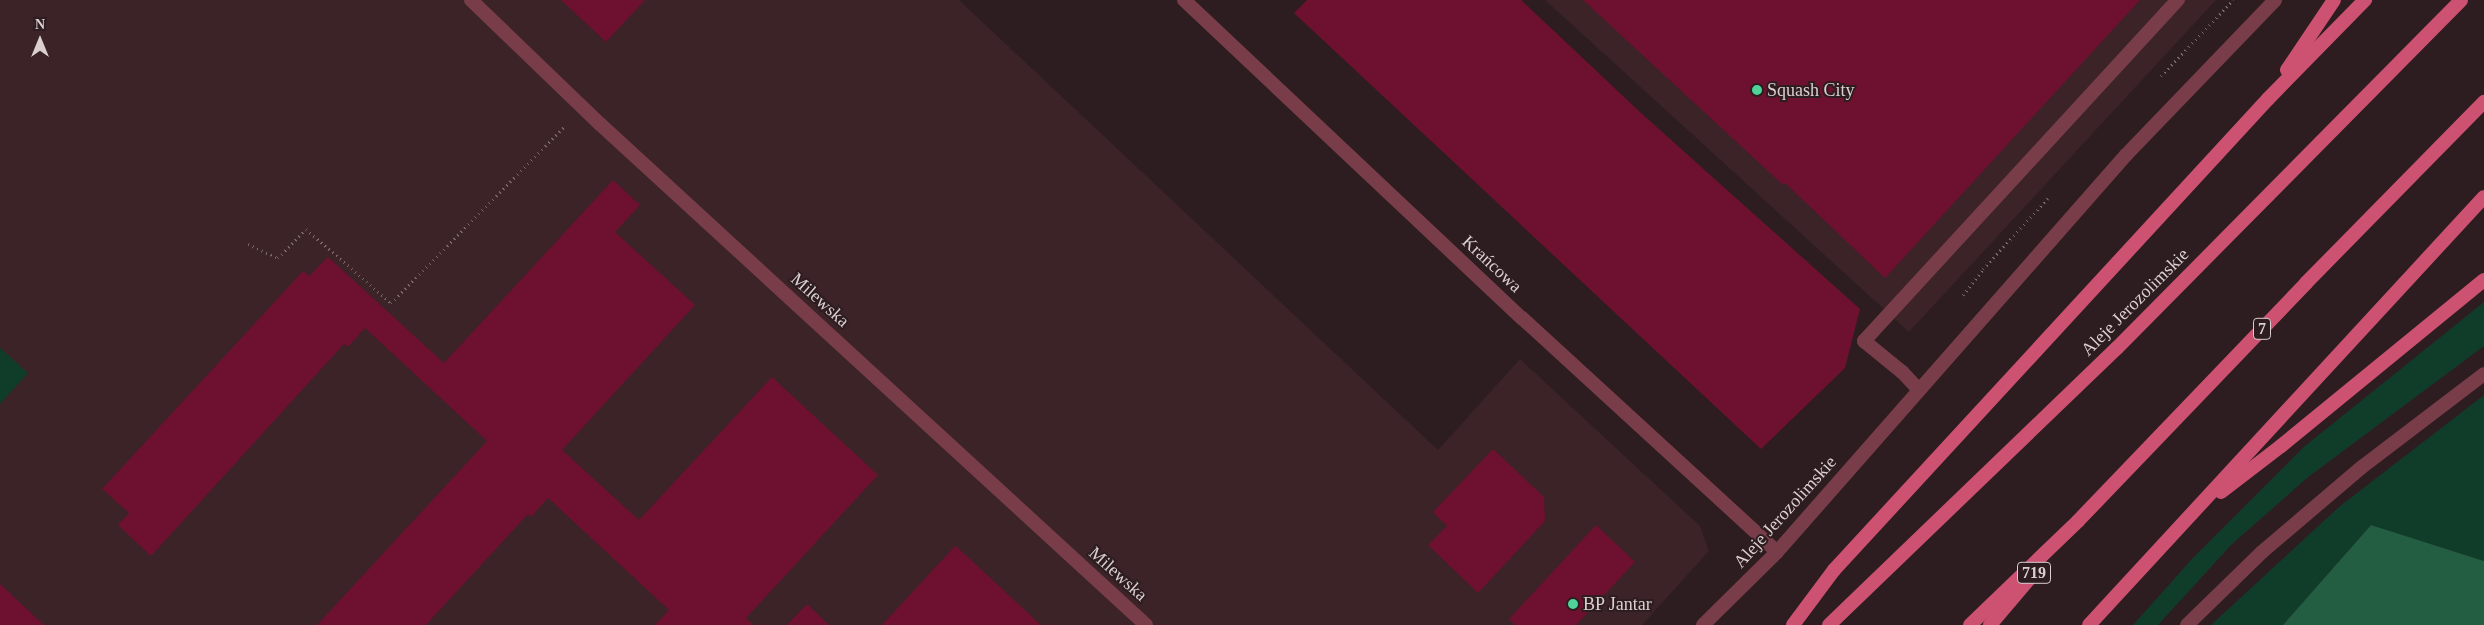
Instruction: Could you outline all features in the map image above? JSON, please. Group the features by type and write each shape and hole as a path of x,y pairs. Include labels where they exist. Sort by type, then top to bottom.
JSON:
{"main road":[{"path":"2268,98 2334,0"},
{"path":"1792,625 1834,570 2268,98 2364,0"},
{"name":"Aleje Jerozolimskie","path":"1829,625 2117,348 2461,0"},
{"name":"7","path":"1970,625 2078,522 2306,283 2484,102"},
{"path":"2088,625 2484,197"},
{"path":"2192,513 2281,446 2484,280"},
{"name":"719","path":"1990,625 2078,522"}],"street":[{"name":"Milewska","path":"471,0 583,108 1146,625"},
{"name":"Krańcowa","path":"1184,0 1522,318 1777,552"},
{"path":"1919,390 1902,372 1864,341 2178,0"},
{"name":"Aleje Jerozolimskie","path":"1703,625 1777,552 2126,156 2275,0"},
{"path":"2187,625 2262,552 2362,467 2484,374"}],"path":[{"path":"2179,55 2233,0"},
{"path":"248,244 278,258 306,228 391,303 583,108"}],"shaded area":[{"path":"0,0 959,0 1438,450 1520,359 1700,526 1709,551 1642,625 0,625"},
{"path":"1545,0 2216,0 1909,332"}],"green space":[{"path":"2484,302 2484,346 2307,478 2231,545 2158,625 2133,625 2191,560 2305,446"},
{"path":"0,348 28,373 0,404"},
{"path":"2484,395 2484,561 2371,525 2283,625 2211,625 2339,507"},
{"path":"2371,525 2484,561 2484,625 2283,625"}],"building":[{"path":"561,0 645,0 606,42"},
{"path":"1307,0 1521,0 1641,113 1860,309 1845,368 1761,449 1294,13"},
{"path":"1583,0 2140,0 1885,278 1785,183 1783,185"},
{"path":"613,180 640,205 615,232 695,305 562,450 639,520 772,377 878,475 746,618 753,625 655,625 669,610 548,498 531,517 528,514 426,625 317,625 487,441 365,328 348,347 344,344 151,556 118,525 129,513 102,489 303,271 309,276 328,257 444,363"},
{"path":"1493,449 1544,497 1545,521 1478,593 1428,545 1447,526 1433,512"},
{"path":"1596,525 1635,562 1576,625 1515,625 1509,619"},
{"path":"955,546 957,547 1041,625 882,625"},
{"path":"0,584 44,625 0,625"},
{"path":"807,604 829,625 787,625"}],"place":[{"name":"Squash City","path":"1757,90"},
{"name":"BP Jantar","path":"1573,604"}]}
